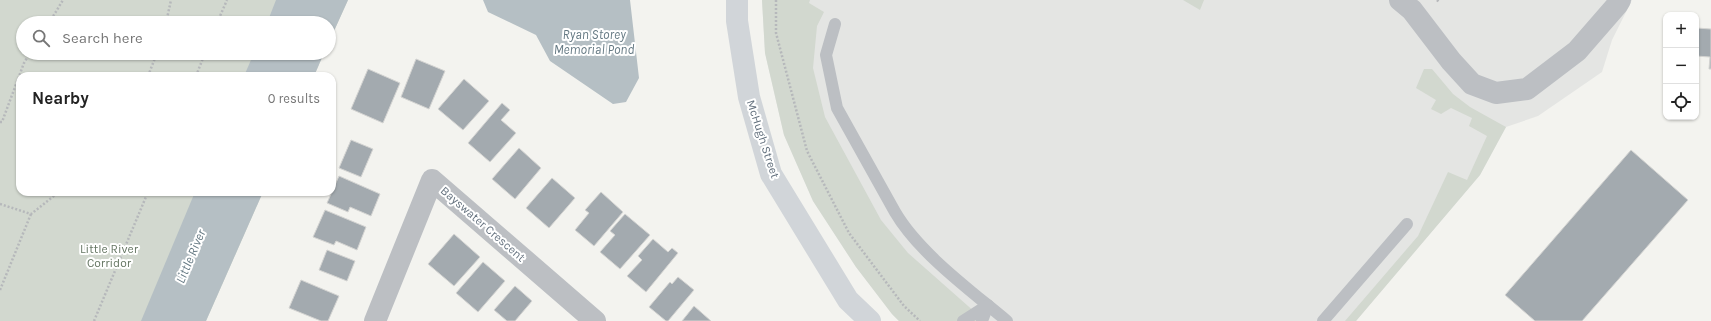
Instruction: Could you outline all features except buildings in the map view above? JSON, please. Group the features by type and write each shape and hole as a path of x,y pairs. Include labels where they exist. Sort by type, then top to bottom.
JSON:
{"main road":[{"name":"McHugh Street","path":"737,0 737,21 749,97 771,174 848,300 870,321"}],"street":[{"path":"1400,0 1412,10 1472,84 1496,93 1527,89 1534,85 1577,51 1620,0"},
{"name":"Bayswater Crescent","path":"375,321 432,180 595,321"}],"lane":[{"path":"835,24 826,55 837,108 904,226 938,262 1007,321"},
{"path":"1323,321 1407,224"},
{"path":"963,321 988,305"},
{"path":"982,321 988,305"}],"path":[{"path":"53,16 63,0"},
{"path":"168,16 171,0"},
{"path":"220,16 227,0"},
{"path":"776,0 776,33 807,151 849,233 904,306 920,321"},
{"path":"21,72 26,60"},
{"path":"150,72 154,60"},
{"path":"198,72 202,60"},
{"path":"0,122 2,122 16,84"},
{"path":"0,290 31,214 54,196"},
{"path":"94,321 146,196"},
{"path":"0,204 31,214"}],"shaded area":[{"path":"762,0 1632,0 1612,40 1602,72 1538,116 1506,127 1480,175 1356,321 899,321 856,267 813,201 784,135 765,53"}],"green space":[{"name":"Little River Corridor","path":"0,0 348,0 336,27 336,16 16,16 16,60 321,60 316,72 16,72 16,196 261,196 206,321 0,321"},
{"path":"762,0 810,0 809,3 824,12 817,26 813,68 825,117 881,220 908,253 985,321 899,321 856,267 813,201 784,135 765,53"},
{"path":"1183,0 1204,0 1200,10"},
{"path":"1424,69 1432,69 1453,94 1470,107 1506,127 1480,175 1356,321 1345,321 1418,236 1448,172 1467,180 1487,136 1469,126 1472,118 1451,108 1441,114 1431,109 1436,100 1416,88"}],"water":[{"path":"276,0 348,0 336,27 336,16 270,16"},
{"name":"Ryan Storey Memorial Pond","path":"483,0 630,0 639,78 626,102 613,104 550,61 536,35 488,12"},
{"path":"251,60 321,60 316,72 246,72"},
{"name":"Little River","path":"193,196 261,196 206,321 141,321"}]}
